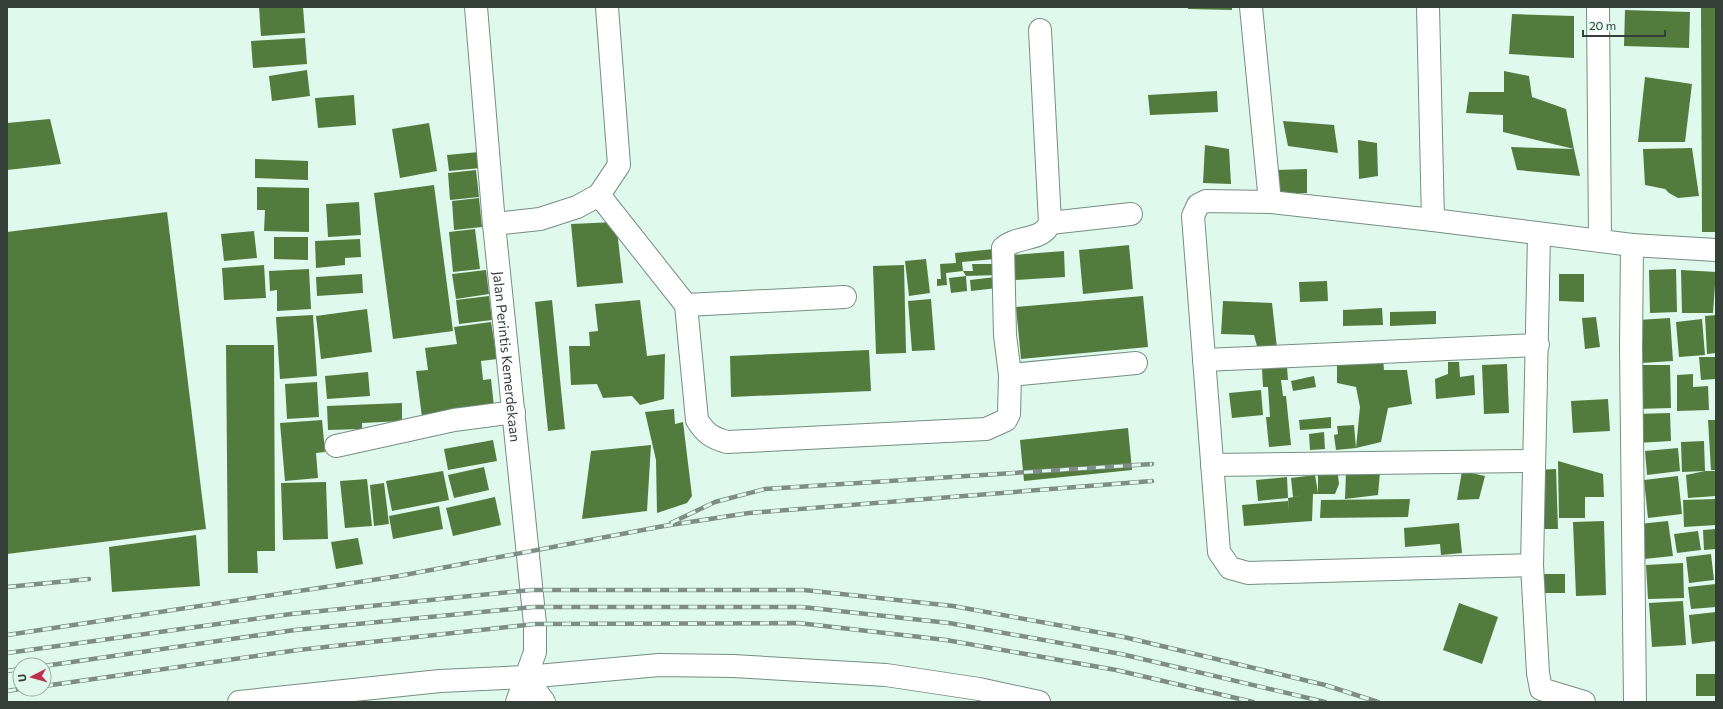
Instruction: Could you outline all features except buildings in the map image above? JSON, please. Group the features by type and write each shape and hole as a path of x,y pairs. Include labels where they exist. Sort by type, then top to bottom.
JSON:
{"street":[{"name":"Jalan Perintis Kemerdekaan","path":"476,7 494,224 535,624 535,652 517,702"},
{"path":"494,224 540,219 577,207 599,195 619,166 607,7"},
{"path":"1251,7 1270,202"},
{"path":"1428,7 1433,220"},
{"path":"1598,7 1600,240"},
{"path":"599,195 686,305 697,420 704,432 716,439 727,442 986,429 1006,420 1009,414 1010,375 1005,335 1003,248 1009,242 1036,236 1047,229 1050,223 1040,30"},
{"path":"1532,565 1248,573 1230,568 1219,552 1193,216 1198,205 1206,201 1270,202 1433,220 1540,235 1600,240 1632,245 1716,250"},
{"path":"1050,223 1131,214"},
{"path":"1540,235 1532,565 1538,673 1541,689 1584,702"},
{"path":"1632,245 1631,348 1635,702"},
{"path":"686,305 845,297"},
{"path":"1204,360 1538,345"},
{"path":"1010,375 1136,363"},
{"path":"336,446 454,420 514,412"},
{"path":"1212,465 1534,461"},
{"path":"239,702 440,681 526,678 659,665 733,666 886,675 979,689 1039,702"},
{"path":"526,678 544,702"}],"railway":[{"path":"671,523 715,502 765,489 1152,464"},
{"path":"7,635 399,576 664,526 749,513 1152,481"},
{"path":"7,587 89,579"},
{"path":"7,653 291,614 531,590 804,590 953,606 1124,637 1325,685 1378,702"},
{"path":"52,665 295,630 533,607 802,607 949,623 1121,654 1325,702"},
{"path":"52,685 298,650 535,624 798,623 946,640 1116,670 1253,702"},
{"path":"7,671 12,670"},
{"path":"7,691 12,690"}]}
